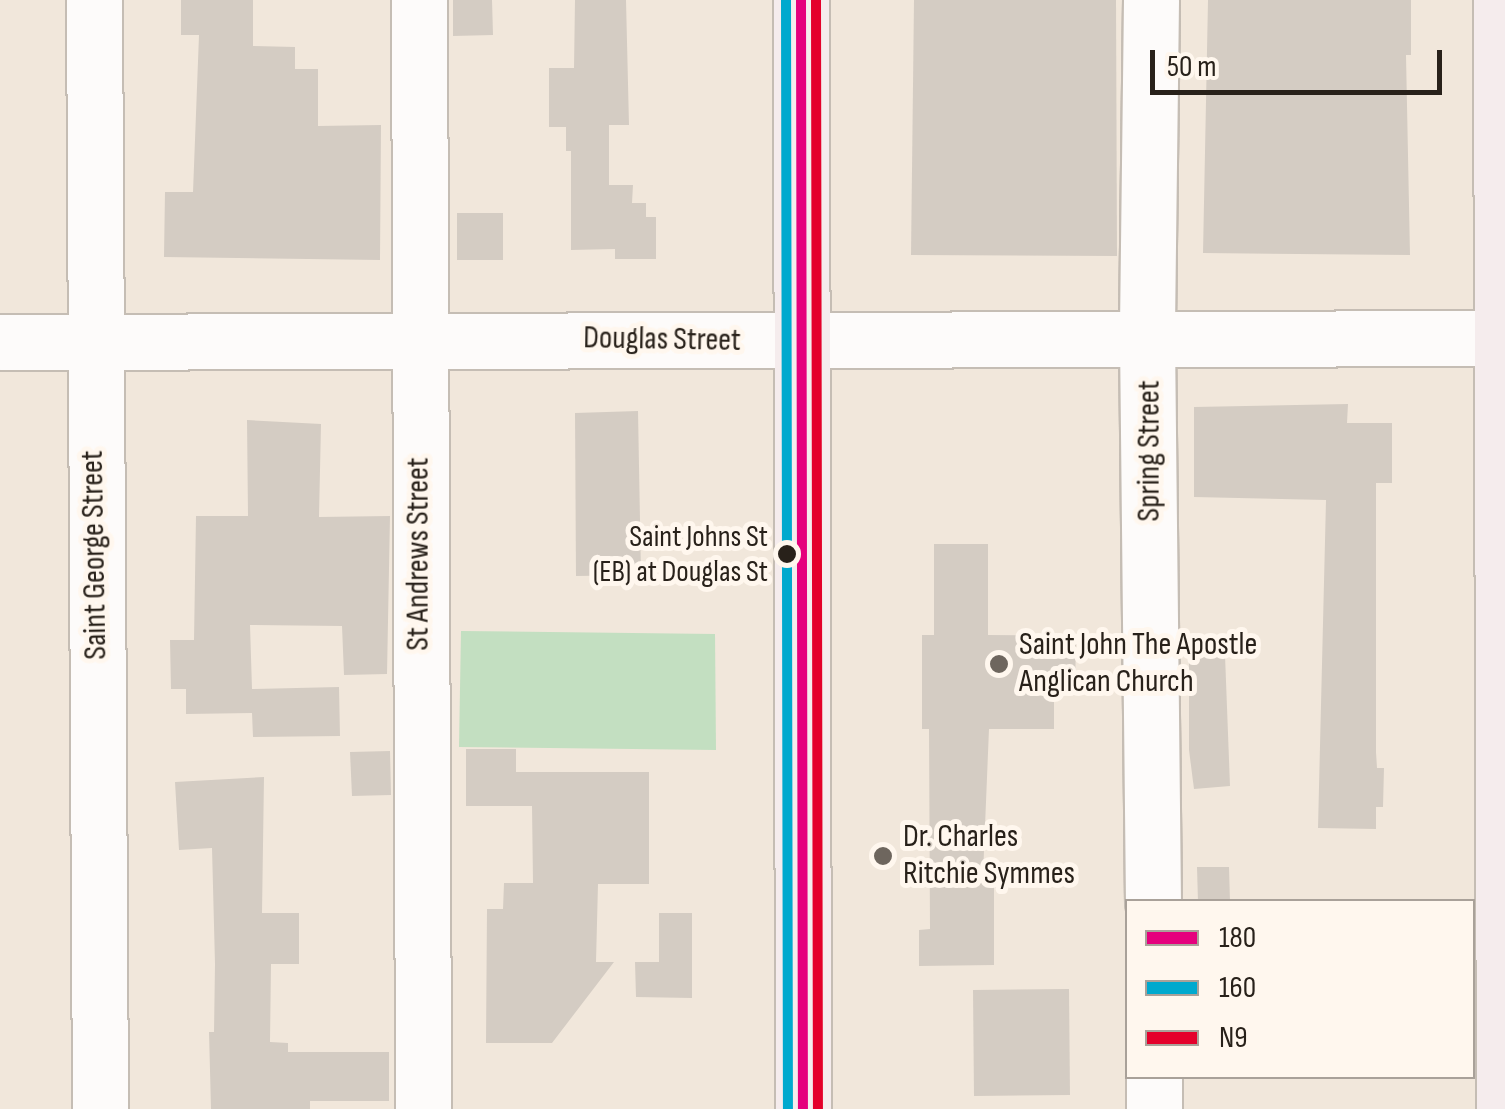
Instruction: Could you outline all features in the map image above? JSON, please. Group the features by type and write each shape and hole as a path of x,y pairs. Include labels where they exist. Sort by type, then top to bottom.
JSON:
{"main road":[{"path":"800,0 803,1109"},
{"path":"1501,0 1504,1109"}],"street":[{"name":"Saint George Street","path":"94,0 100,1109"},
{"name":"St Andrews Street","path":"419,0 423,1109"},
{"name":"Spring Street","path":"1151,0 1148,338 1153,899"},
{"name":"Douglas Street","path":"0,342 1504,338"},
{"path":"1154,1079 1154,1109"}],"green space":[{"path":"461,631 715,634 716,750 459,747"}],"building":[{"path":"181,0 253,0 253,46 295,47 295,69 318,69 318,126 381,125 380,260 164,257 165,192 193,192 199,35 181,35"},
{"path":"453,0 492,0 493,35 453,36"},
{"path":"575,0 626,0 629,125 609,125 609,185 633,185 632,203 646,203 646,217 656,217 656,259 615,259 615,249 571,250 571,151 566,151 566,127 549,127 549,68 574,68"},
{"path":"914,0 1116,0 1117,256 911,255"},
{"path":"1208,0 1411,0 1411,55 1406,55 1410,255 1203,253"},
{"path":"457,213 503,213 503,260 457,260"},
{"path":"1348,404 1347,423 1392,423 1392,483 1376,483 1376,752 1377,768 1384,768 1383,807 1376,807 1376,829 1318,828 1326,500 1194,497 1194,407"},
{"path":"638,411 641,575 576,576 575,413"},
{"path":"247,420 321,424 319,517 390,516 387,674 344,675 342,626 250,625 252,689 339,687 340,736 253,737 252,713 186,714 186,689 171,689 170,640 194,640 196,516 248,516"},
{"path":"934,544 988,544 988,635 1076,636 1075,692 1054,692 1054,729 989,729 983,875 994,875 994,965 919,966 919,930 930,929 929,729 922,729 922,635 934,635"},
{"path":"1189,654 1225,655 1230,786 1194,789 1189,750"},
{"path":"466,749 516,749 516,772 649,772 649,884 598,884 596,962 614,962 552,1043 486,1043 487,909 503,909 504,883 533,883 532,806 466,806"},
{"path":"390,751 391,795 352,796 350,752"},
{"path":"264,777 262,913 299,913 299,964 271,964 270,1042 288,1043 288,1052 389,1052 389,1101 310,1101 310,1109 211,1109 209,1032 214,1032 215,964 212,848 179,850 175,782"},
{"path":"1197,867 1229,867 1230,899 1198,899"},
{"path":"659,913 692,913 692,998 636,997 635,962 659,962"},
{"path":"1069,989 1070,1095 974,1096 973,990"}],"transit line":[{"name":"160","path":"786,0 788,1109"},
{"name":"180","path":"801,0 803,1109"},
{"name":"N9","path":"816,0 818,1109"}],"place":[{"name":"Saint Johns St (EB) at Douglas St","path":"787,554"},
{"name":"Saint John The Apostle Anglican Church","path":"999,664"},
{"name":"Dr. Charles Ritchie Symmes","path":"883,856"}]}
